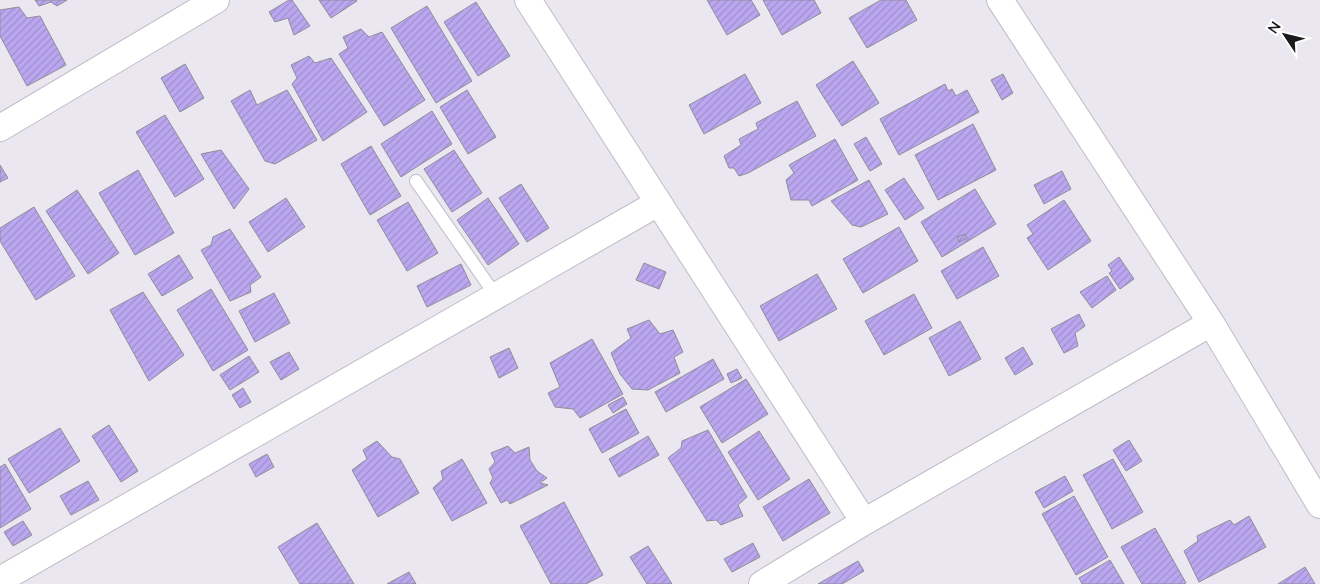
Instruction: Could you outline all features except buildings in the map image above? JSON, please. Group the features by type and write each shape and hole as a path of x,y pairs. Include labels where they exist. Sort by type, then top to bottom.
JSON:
{"street":[{"path":"0,128 216,0"},
{"path":"528,0 864,522"},
{"path":"1000,0 1211,324 1320,505"},
{"path":"0,580 658,203"},
{"path":"762,584 864,522 1211,324"}],"lane":[{"path":"416,180 496,296"}]}
